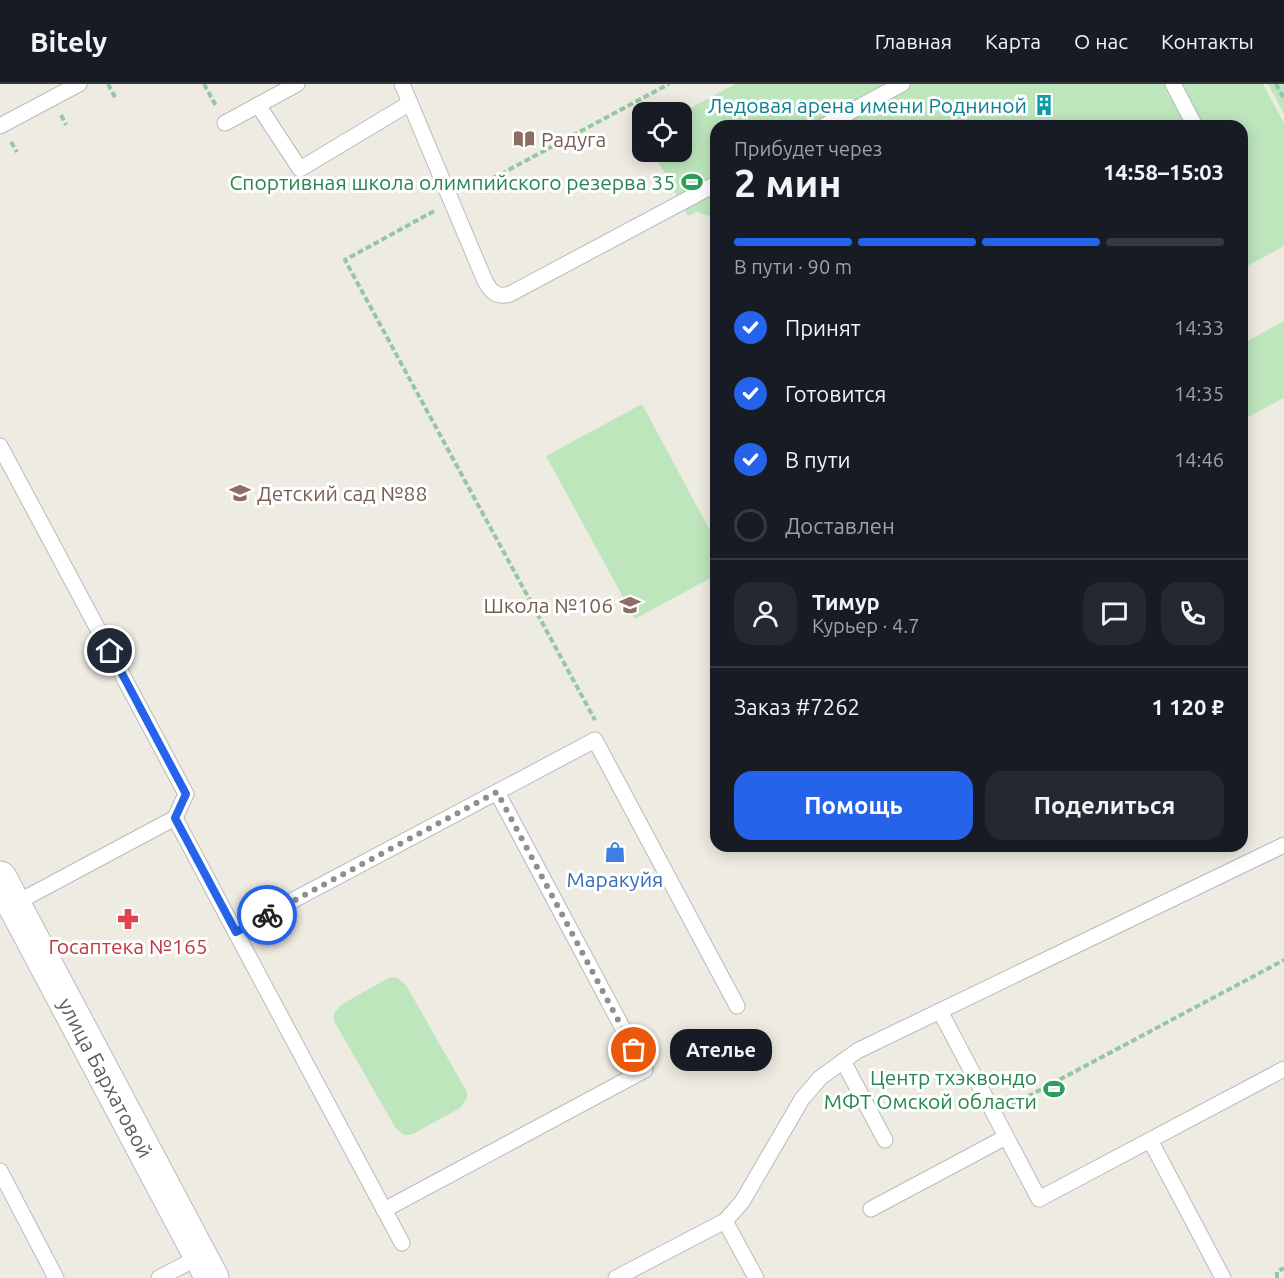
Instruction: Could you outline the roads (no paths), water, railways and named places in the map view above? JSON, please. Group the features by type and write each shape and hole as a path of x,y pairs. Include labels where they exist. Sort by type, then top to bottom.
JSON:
{"street":[{"name":"улица Бархатовой","path":"7,891 206,1267"}],"lane":[{"path":"0,126 79,84"},
{"path":"225,123 297,84"},
{"path":"402,84 488,288 492,292 504,296 710,187"},
{"path":"835,120 902,84"},
{"path":"1173,84 1192,120"},
{"path":"258,105 300,169 410,103"},
{"path":"0,446 186,794 175,818 7,891"},
{"path":"236,932 595,740 737,1006"},
{"path":"384,1210 645,1070 497,792"},
{"path":"175,818 402,1243"},
{"path":"615,1278 725,1221 742,1202 801,1099 820,1078 857,1051 1284,845"},
{"path":"940,1011 1039,1199 1284,1069"},
{"path":"843,1061 885,1140"},
{"path":"871,1209 1006,1137"},
{"path":"1150,1140 1223,1278"},
{"path":"0,1171 56,1278"},
{"path":"725,1221 756,1278"},
{"path":"159,1278 206,1267"}],"place":[{"name":"Ледовая арена имени Родниной","path":"1044,105"},
{"name":"Радуга","path":"524,139"},
{"name":"Спортивная школа олимпийского резерва 35","path":"692,182"},
{"name":"Детский сад №88","path":"240,493"},
{"name":"Школа №106","path":"630,605"},
{"name":"Маракуйя","path":"615,852"},
{"name":"Госаптека №165","path":"128,919"},
{"name":"Ателье","path":"634,1050"},
{"name":"Центр тхэквондо МФТ Омской области","path":"1054,1089"}]}
